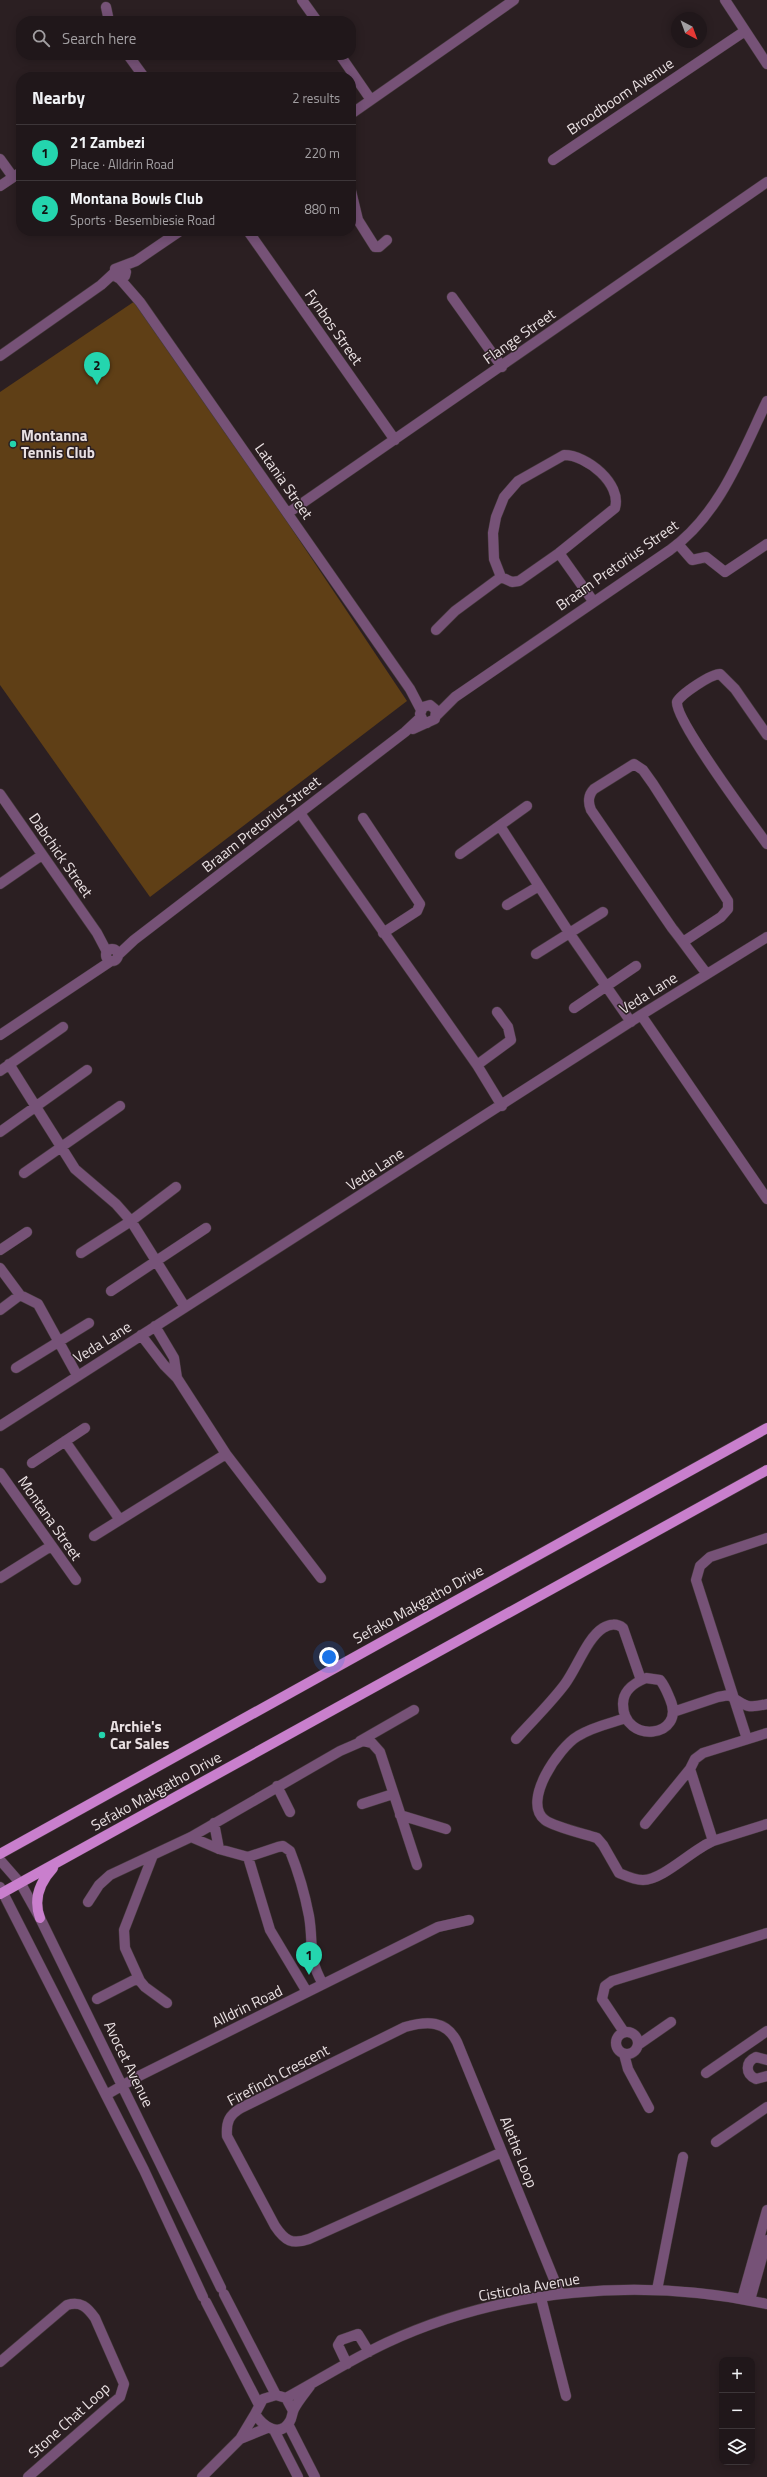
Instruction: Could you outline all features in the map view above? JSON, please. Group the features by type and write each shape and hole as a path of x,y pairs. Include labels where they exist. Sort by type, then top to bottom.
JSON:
{"main road":[{"name":"Sefako Makgatho Drive","path":"0,1854 767,1428"},
{"name":"Sefako Makgatho Drive","path":"1,1891 21,1884 67,1857 767,1470"},
{"path":"40,1918 36,1908 40,1889 52,1868 67,1857"}],"street":[{"path":"302,0 313,16"},
{"path":"356,111 514,0"},
{"path":"725,0 767,64"},
{"path":"106,7 108,16"},
{"name":"Broodboom Avenue","path":"553,160 745,31"},
{"path":"132,60 140,72"},
{"path":"344,60 352,72"},
{"path":"356,78 372,100"},
{"path":"0,159 16,173"},
{"path":"0,186 16,175"},
{"name":"Flange Street","path":"288,512 502,367 767,182"},
{"path":"356,212 358,220 375,247 379,247 387,240"},
{"path":"0,356 101,285 121,274 136,261 173,236"},
{"name":"Fynbos Street","path":"252,236 395,440"},
{"name":"Latania Street","path":"121,274 427,713"},
{"path":"452,297 502,367"},
{"name":"Braam Pretorius Street","path":"0,1035 92,972 112,954 134,940 300,813 405,732 427,713 455,697 592,601 678,544 700,524 716,502 767,400"},
{"path":"569,455 586,460 597,468 614,492 617,502 614,511 559,553 519,581 512,582 501,577 494,559 493,533 496,517 504,497 518,480 557,457 569,455"},
{"path":"678,544 692,560 706,557 725,572 767,544"},
{"path":"559,553 592,601"},
{"path":"436,630 455,611 501,577"},
{"path":"767,735 735,689 720,674 710,677 685,693 677,702 676,707 684,722 767,844"},
{"path":"683,942 721,917 728,909 728,901 643,770 634,764 627,766 591,792 588,804 683,942 707,974"},
{"name":"Dabchick Street","path":"0,794 112,954"},
{"path":"460,854 528,806"},
{"path":"300,813 477,1066 502,1106"},
{"path":"363,818 420,904 417,911 383,933"},
{"path":"500,826 570,934 631,1022"},
{"path":"0,884 42,855"},
{"path":"507,905 539,886"},
{"path":"536,954 603,912"},
{"name":"Veda Lane","path":"0,1426 77,1375 502,1106 641,1014 767,936"},
{"path":"574,1008 636,966"},
{"path":"477,1066 511,1040 508,1027 497,1012"},
{"path":"641,1014 767,1199"},
{"path":"0,1071 63,1028"},
{"path":"9,1064 80,1175 116,1204 131,1221 185,1308"},
{"path":"0,1132 87,1070"},
{"path":"24,1173 120,1106"},
{"path":"81,1253 131,1221 176,1187"},
{"path":"111,1291 206,1228"},
{"path":"0,1250 27,1232"},
{"path":"0,1268 20,1295 38,1304 77,1375"},
{"path":"0,1310 20,1295"},
{"path":"16,1368 89,1323"},
{"path":"155,1326 174,1358 177,1378"},
{"path":"141,1335 164,1365 177,1378 226,1454 321,1578"},
{"path":"32,1463 85,1428"},
{"path":"65,1441 120,1520"},
{"path":"94,1536 226,1454"},
{"name":"Montana Street","path":"0,1475 76,1580"},
{"path":"747,1739 699,1592 697,1573 704,1560 710,1557 767,1540"},
{"path":"0,1578 51,1546"},
{"path":"516,1739 547,1707 566,1682 596,1634 608,1625 617,1624 622,1628 641,1680"},
{"path":"646,1678 660,1680 673,1706 672,1719 662,1730 654,1732 638,1730 626,1718 623,1707 625,1694 630,1688 641,1680 646,1678"},
{"path":"673,1712 718,1697 729,1695 735,1700 751,1708 767,1704"},
{"path":"88,1902 99,1885 110,1875 191,1837 277,1786 414,1710"},
{"path":"626,1718 590,1730 568,1743 540,1787 537,1807 539,1813 546,1821 597,1838 606,1849 616,1870 632,1878 644,1880 652,1878 700,1846 767,1824"},
{"path":"645,1824 690,1769 695,1759 703,1753 767,1733"},
{"path":"355,1744 368,1741 376,1746 380,1752 417,1865"},
{"path":"690,1769 713,1841"},
{"path":"277,1786 290,1812"},
{"path":"362,1804 393,1794"},
{"path":"400,1815 446,1829"},
{"path":"214,1823 219,1849"},
{"path":"191,1837 219,1849 248,1857 283,1846 290,1851 309,1917 311,1955 315,1971 323,1984"},
{"path":"153,1855 123,1933 125,1948 138,1978 145,1987 167,2003"},
{"path":"248,1857 270,1930 307,1992"},
{"name":"Avocet Avenue","path":"0,1860 21,1884 40,1918 123,2085 222,2291 281,2396"},
{"path":"1,1891 154,2190 257,2410 271,2429 298,2477"},
{"name":"Alldrin Road","path":"106,2095 123,2085 438,1927 469,1920"},
{"path":"624,2032 602,1999 606,1986 612,1981 767,1933"},
{"path":"97,1999 138,1978"},
{"path":"624,2054 634,2051 638,2045 671,2022"},
{"name":"Firefinch Crescent","path":"443,2025 429,2023 405,2028 248,2104 229,2117 227,2136 275,2226 284,2238 294,2243 309,2239 502,2152"},
{"name":"Alethe Loop","path":"443,2025 453,2034 457,2042 560,2294"},
{"path":"706,2073 767,2031"},
{"path":"638,2045 635,2034 624,2032 618,2036 616,2043 618,2050 624,2054 628,2069 649,2108"},
{"path":"743,2047 753,2059"},
{"path":"767,2060 760,2057 753,2059 748,2064 750,2075 756,2079 767,2076"},
{"path":"716,2142 767,2107"},
{"path":"657,2290 683,2157"},
{"path":"746,2300 767,2210"},
{"path":"746,2300 767,2240"},
{"name":"Cisticola Avenue","path":"281,2396 312,2384 369,2352 428,2326 501,2304 560,2294 615,2289 657,2290 746,2300 767,2304"},
{"path":"542,2298 566,2396"},
{"name":"Stone Chat Loop","path":"0,2362 67,2305 78,2303 89,2310 95,2318 124,2384 120,2396 114,2402 28,2477"},
{"path":"347,2364 338,2345 341,2340 358,2334 369,2352"},
{"name":"Cisticola Avenue","path":"293,2411 312,2384"},
{"path":"202,2477 240,2439 263,2399 281,2396 293,2411 288,2424 315,2477"},
{"path":"240,2439 288,2424"}],"shaded area":[{"path":"138,299 407,701 150,897 0,685 0,392"}],"place":[{"name":"Montana Bowls Club","path":"97,385"},
{"name":"Montanna Tennis Club","path":"13,444"},
{"name":"Archie's Car Sales","path":"102,1735"},
{"name":"21 Zambezi","path":"309,1975"}]}
